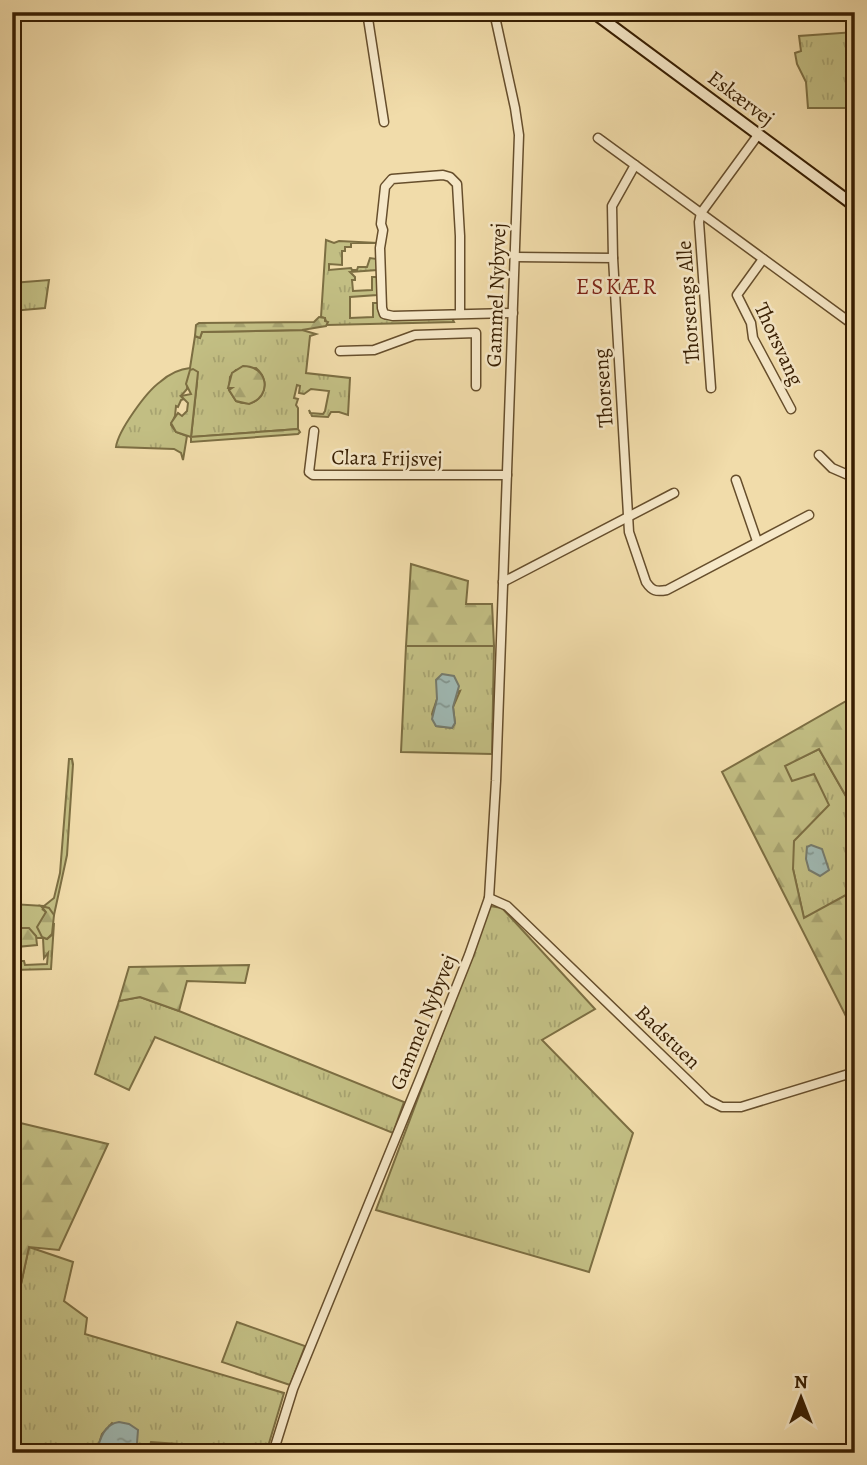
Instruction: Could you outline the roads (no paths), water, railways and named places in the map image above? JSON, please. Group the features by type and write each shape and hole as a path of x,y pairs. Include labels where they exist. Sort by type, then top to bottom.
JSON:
{"street":[{"path":"367,12 384,122"},
{"name":"Gammel Nybyvej","path":"274,1453 293,1389 421,1076 489,898 507,475 518,122 494,12"},
{"name":"Eskærvej","path":"593,12 608,16 758,135 855,206"},
{"path":"701,213 758,135"},
{"path":"598,138 855,326"},
{"name":"Thorseng","path":"635,165 612,205 629,532 646,582 651,589 658,592 667,590 757,541"},
{"path":"459,333 459,314 460,236 457,184 450,177 443,175 392,179 385,187 381,224 383,312 393,316 459,314 513,313"},
{"name":"Thorsengs Alle","path":"701,213 699,222 711,388"},
{"path":"515,257 613,258"},
{"name":"Thorsvang","path":"763,258 737,295 751,323 753,338 791,410"},
{"path":"340,351 374,350 415,335 476,333 476,386"},
{"name":"Clara Frijsvej","path":"314,431 309,471 313,475 507,475"},
{"path":"820,455 832,468 855,478"},
{"path":"736,480 757,541 809,515"},
{"path":"503,582 674,493"},
{"name":"Badstuen","path":"489,898 507,906 708,1100 722,1107 741,1107 855,1072"}],"water":[{"path":"442,674 454,676 459,686 453,707 455,723 452,728 436,726 432,719 437,699 436,680"},
{"path":"811,845 822,849 829,870 820,876 809,870 806,859 807,847"},
{"path":"119,1422 138,1430 137,1443 131,1453 96,1453 106,1429"}],"district":[{"name":"ESKÆR","path":"617,286"}]}
